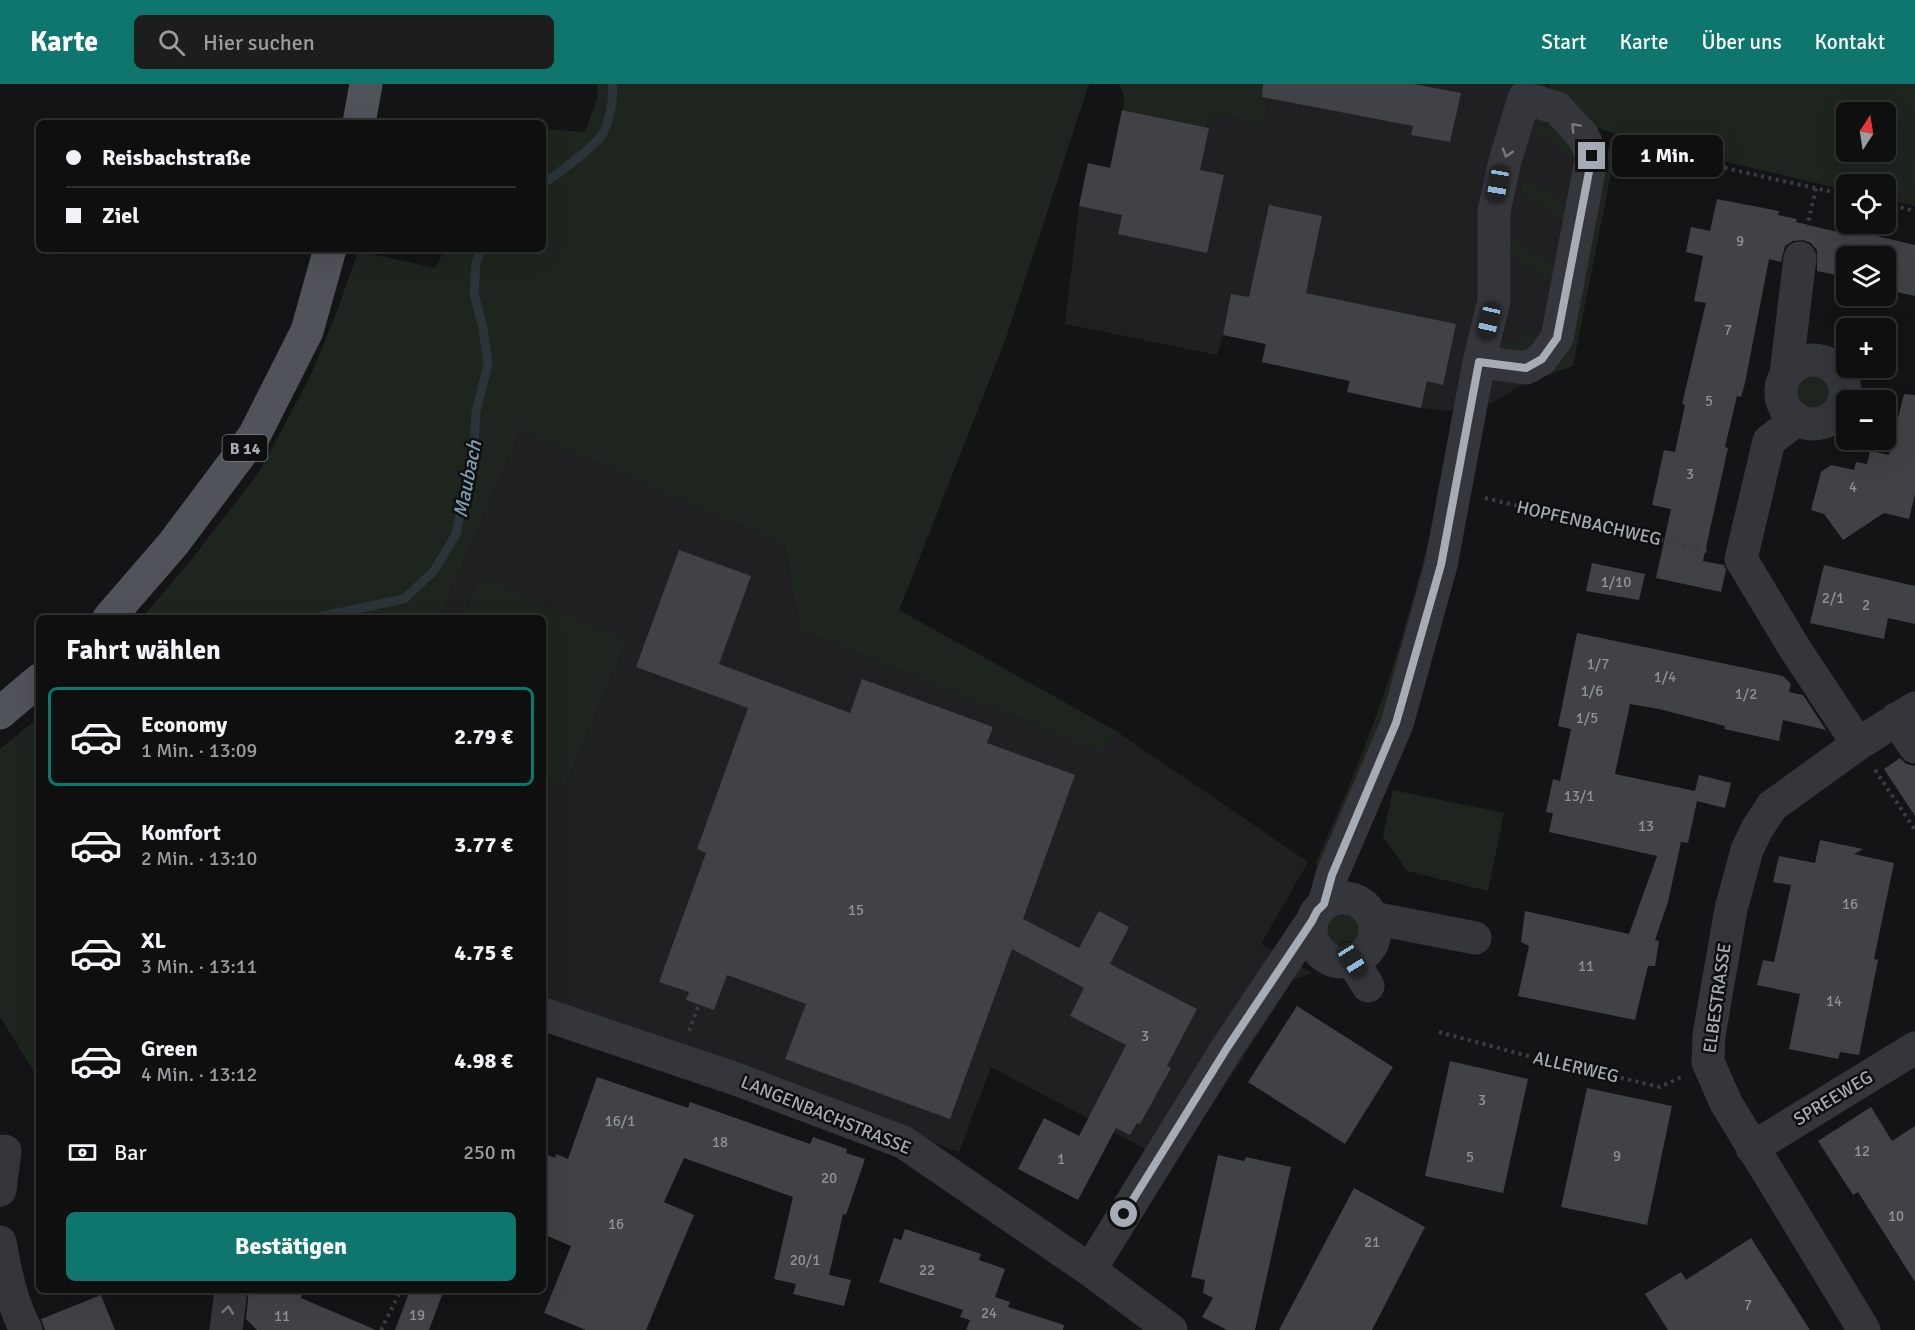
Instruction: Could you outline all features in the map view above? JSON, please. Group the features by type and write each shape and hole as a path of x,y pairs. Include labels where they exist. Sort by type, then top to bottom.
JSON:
{"main road":[{"path":"360,120 366,84"},
{"name":"B 14","path":"112,615 173,544 254,436 307,331 329,252"},
{"path":"0,713 36,683"}],"street":[{"path":"1090,1270 1227,1048 1318,912 1334,899 1353,899 1361,903 1373,918 1374,938 1364,955 1360,973 1318,950 1311,931 1318,912 1332,875 1396,723 1441,565 1479,362 1494,301 1494,211 1505,161 1524,98 1557,108 1583,136 1592,156 1557,338 1542,359 1526,368 1479,362"},
{"path":"1786,374 1794,366 1803,362 1822,362 1831,366 1838,372 1845,390 1840,410 1825,422 1815,425 1805,424 1788,413 1780,394 1786,374 1800,258"},
{"path":"1796,420 1769,441 1741,559 1795,649 1858,744"},
{"path":"1905,714 1915,747"},
{"name":"ELBESTRASSE","path":"1864,1330 1726,1103 1708,1062 1709,1035 1731,909 1747,850 1757,829 1772,806 1858,744 1905,714"},
{"path":"1373,918 1475,938"},
{"name":"LANGENBACHSTRASSE","path":"546,1015 736,1079 903,1142 1090,1270 1171,1330"},
{"name":"SPREEWEG","path":"1752,1148 1915,1048"},
{"path":"0,1190 5,1151"},
{"path":"0,1242 4,1269 26,1330"},
{"path":"226,1330 231,1293"}],"path":[{"path":"1583,136 1836,193"},
{"path":"1800,258 1816,188"},
{"path":"1896,206 1915,211"},
{"name":"HOPFENBACHWEG","path":"1456,491 1741,559"},
{"path":"1858,744 1915,830"},
{"name":"ALLERWEG","path":"1439,1032 1660,1088 1708,1062"},
{"path":"381,1330 400,1293"}],"shaded area":[{"path":"597,84 1089,84 1006,338 899,610 1116,731 1100,751 801,631 785,545 520,429 439,615 145,615 192,559 259,472 309,379 338,309 358,252 435,268 443,252 546,252 546,129 585,132 598,96"},
{"path":"1119,84 1271,84 1263,124 1210,112 1206,127 1123,110 1124,96"},
{"path":"1271,84 1545,84 1586,123 1561,342 1524,384 1485,407 1450,411 1421,408 1347,392 1349,381 1262,362 1265,344 1223,335 1217,355 1065,324 1079,206 1088,163 1132,173 1114,150 1123,110 1206,127 1209,111 1262,124"},
{"path":"1550,84 1915,84 1915,206 1896,201 1896,174 1836,174 1836,188 1622,137 1586,123 1549,88"},
{"path":"1537,114 1583,147 1581,161 1534,129"},
{"path":"1598,146 1616,148 1573,366 1524,384 1561,342"},
{"path":"1524,177 1571,210 1568,225 1522,192"},
{"path":"1512,239 1558,271 1556,286 1509,253"},
{"path":"1528,331 1548,333 1535,352 1490,354 1493,337 1517,344"},
{"path":"1813,371 1828,377 1834,392 1828,407 1813,413 1798,407 1792,392 1798,377"},
{"path":"519,428 785,545 802,631 1099,750 1116,731 1308,862 1261,944 1312,973 1293,980 1173,1166 1140,1146 991,1067 959,1152 546,1006 546,615 440,614"},
{"path":"1439,499 1445,500 1395,685 1323,868 1315,864 1350,784 1381,702 1412,601"},
{"path":"480,578 626,641 564,786 546,778 546,615 464,615"},
{"path":"36,719 36,1075 0,1017 0,749"},
{"path":"1393,790 1504,813 1488,891 1407,871 1383,836"},
{"path":"1344,908 1352,909 1358,914 1363,920 1363,936 1358,942 1352,947 1344,948 1336,947 1330,942 1325,936 1324,928 1325,920 1330,914 1336,909"}],"building":[{"path":"1263,84 1414,84 1461,93 1450,142 1411,135 1413,126 1262,97"},
{"path":"1122,110 1209,128 1200,170 1224,175 1207,253 1118,234 1122,215 1079,206 1088,163 1110,168"},
{"path":"1717,199 1779,211 1778,215 1836,232 1836,234 1868,234 1915,245 1915,296 1896,292 1896,246 1836,246 1836,275 1817,271 1817,250 1811,243 1803,240 1793,241 1785,246 1781,262 1769,259 1745,383 1741,397 1737,396 1703,561 1724,565 1726,570 1721,592 1656,578 1671,509 1652,505 1664,450 1675,452 1685,405 1682,404 1706,303 1694,301 1703,256 1686,252 1691,227 1710,231"},
{"path":"1269,205 1322,216 1306,293 1456,324 1443,385 1427,381 1421,408 1347,392 1350,381 1262,362 1266,344 1223,335 1231,294 1249,297"},
{"path":"1904,394 1915,395 1915,494 1909,519 1884,513 1843,540 1824,514 1811,510 1821,472 1831,465 1854,470 1856,462 1867,464 1870,451 1889,455 1890,450 1896,450 1896,427"},
{"path":"679,550 751,576 719,664 850,713 862,679 993,727 987,743 1075,775 1023,919 1079,948 1099,911 1129,927 1110,964 1197,1009 1167,1066 1171,1068 1140,1124 1137,1123 1130,1135 1116,1128 1078,1200 1018,1169 1044,1118 1079,1136 1126,1045 1070,1016 1084,988 1012,949 950,1119 785,1059 806,1004 727,975 714,1010 686,1000 689,992 659,982 706,853 697,849 748,708 636,667"},
{"path":"1592,563 1645,574 1639,600 1586,591"},
{"path":"1824,565 1915,586 1915,624 1888,618 1884,639 1810,623"},
{"path":"1577,633 1783,676 1791,684 1789,692 1803,695 1826,730 1783,720 1779,741 1724,729 1725,726 1659,709 1630,704 1615,774 1695,791 1699,775 1731,783 1725,808 1697,801 1688,843 1681,842 1668,902 1655,940 1659,941 1655,966 1648,966 1635,1020 1518,996 1529,946 1521,942 1525,911 1629,934 1657,856 1549,832 1553,813 1546,812 1553,779 1560,781 1571,729 1558,726"},
{"path":"1900,758 1906,764 1915,766 1915,816 1884,769"},
{"path":"1820,840 1863,849 1854,854 1894,863 1874,959 1878,960 1859,1055 1840,1052 1838,1059 1789,1049 1800,994 1757,985 1763,960 1774,962 1791,885 1773,882 1779,856 1815,863"},
{"path":"1297,1006 1393,1067 1345,1144 1248,1082"},
{"path":"1450,1061 1528,1079 1503,1193 1425,1176"},
{"path":"597,1077 688,1108 690,1102 810,1144 813,1137 847,1149 846,1153 865,1159 846,1215 843,1214 829,1275 851,1280 844,1306 793,1294 796,1284 774,1279 793,1197 684,1158 664,1202 694,1215 646,1330 586,1330 544,1313 571,1246 546,1235 546,1154 555,1158 556,1154 568,1159"},
{"path":"1587,1088 1672,1106 1647,1225 1561,1207"},
{"path":"1871,1107 1892,1141 1915,1126 1915,1282 1858,1192 1853,1195 1818,1141"},
{"path":"1218,1155 1244,1161 1246,1157 1291,1167 1255,1330 1227,1330 1202,1317 1213,1298 1203,1293 1205,1280 1191,1277"},
{"path":"1354,1188 1425,1227 1372,1330 1279,1330"},
{"path":"905,1229 981,1254 979,1260 1005,1269 995,1297 1010,1302 1008,1307 1064,1325 1063,1330 966,1330 970,1320 960,1317 963,1310 879,1282 894,1238 901,1240"},
{"path":"1751,1238 1810,1330 1668,1330 1645,1294 1681,1272 1686,1280"},
{"path":"249,1293 302,1293 301,1298 376,1330 257,1330 246,1319"},
{"path":"409,1293 443,1293 429,1330 395,1330"},
{"path":"101,1295 115,1330 45,1330 41,1319"}],"waterway":[{"name":"Maubach","path":"546,182 602,135 607,125 613,95 612,84"},
{"name":"Maubach","path":"327,615 404,599 434,571 456,534 474,447 476,412 488,364 483,328 474,294 476,264 480,252"}],"route":[{"path":"1124,1214 1227,1048 1317,911 1324,904 1332,875 1396,723 1441,565 1479,362 1526,368 1542,359 1557,338 1592,156"}]}
